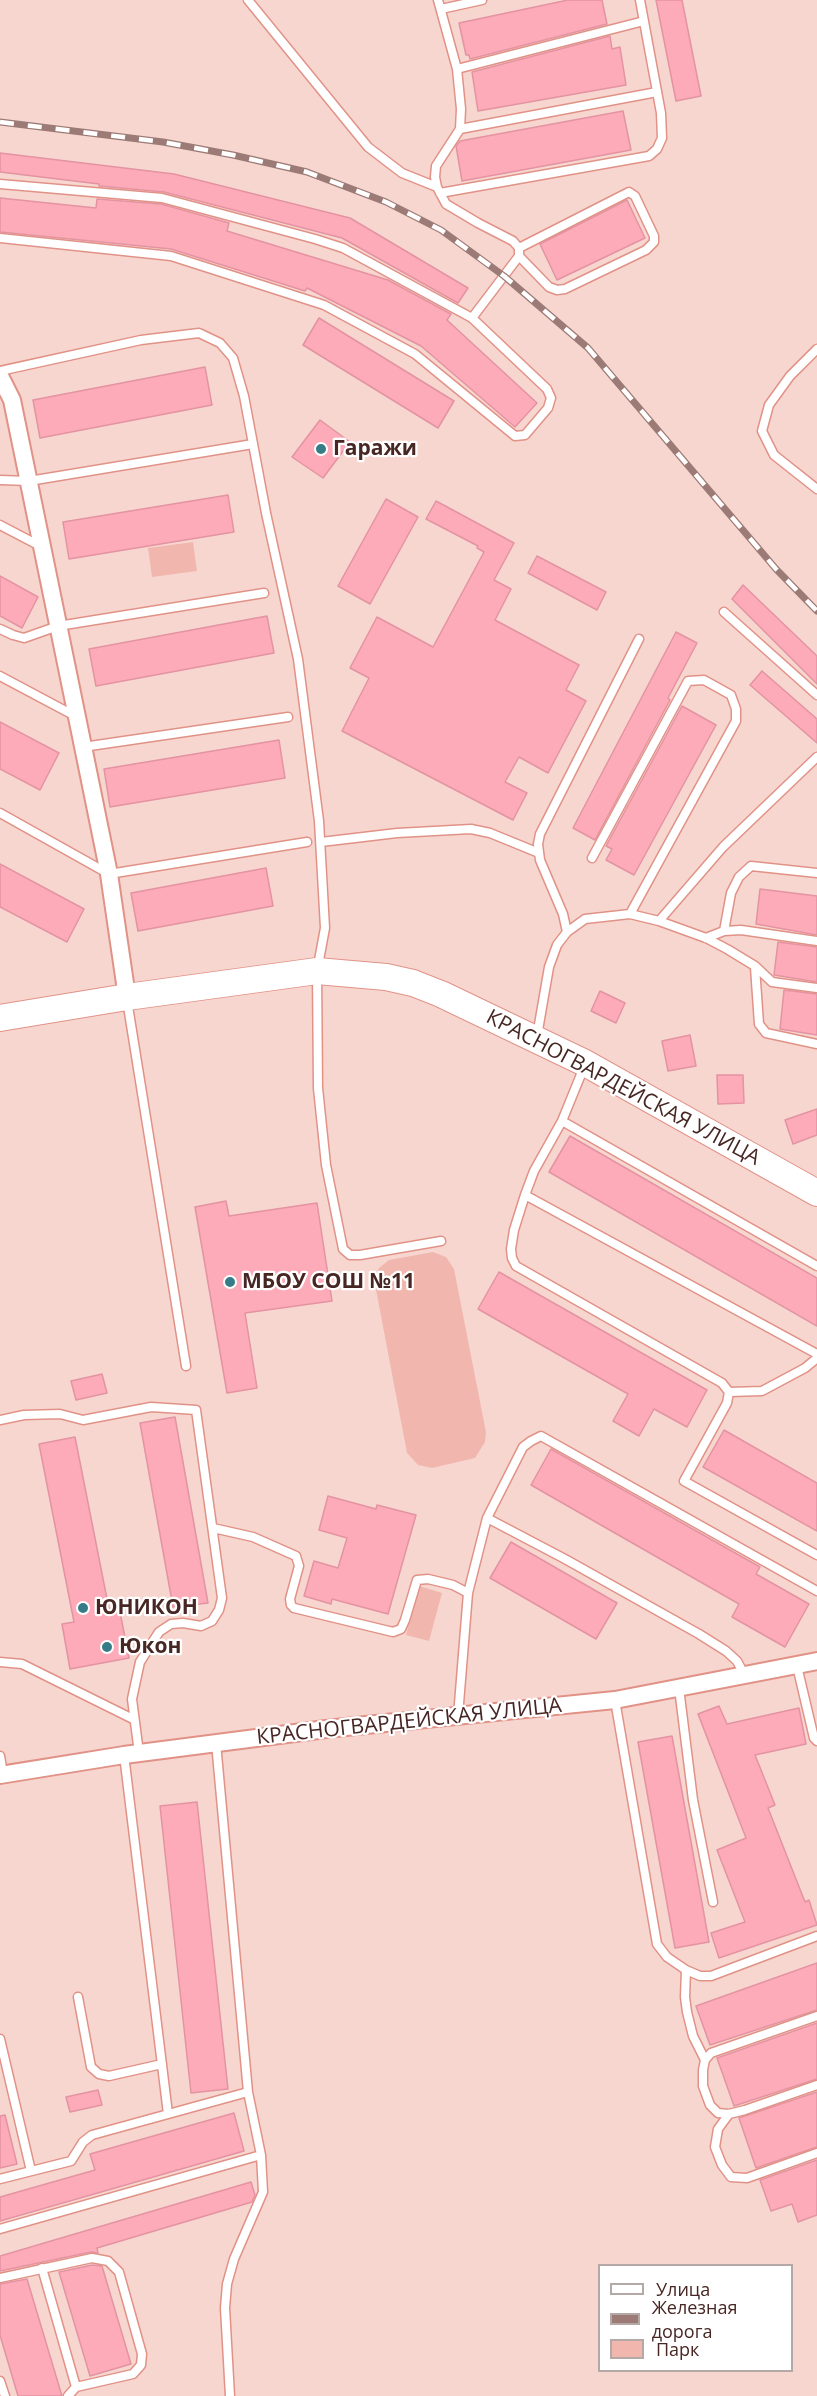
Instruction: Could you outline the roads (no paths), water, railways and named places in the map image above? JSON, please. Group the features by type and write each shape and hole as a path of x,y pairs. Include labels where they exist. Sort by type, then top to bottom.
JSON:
{"main road":[{"name":"КРАСНОГВАРДЕЙСКАЯ УЛИЦА","path":"0,1018 127,997 317,971 386,977 441,993 585,1063 817,1193"}],"street":[{"path":"0,373 12,400 109,874 127,997"},
{"name":"КРАСНОГВАРДЕЙСКАЯ УЛИЦА","path":"2,1775 132,1754 326,1729 615,1700 817,1661"}],"lane":[{"path":"248,0 368,147 382,160 402,173 438,190 649,156 657,149 662,138 661,113 640,0"},
{"path":"460,129 461,109 457,69 440,5 482,0"},
{"path":"457,69 644,21"},
{"path":"472,318 519,252 629,192 636,196 654,236 654,242 646,250 565,289 557,290 549,287 519,252 513,241 446,204 438,190 435,177 436,166 452,138 460,129 657,92"},
{"path":"0,184 162,198 315,238 343,248 472,318 547,389 550,398 548,408 525,435 515,436 416,354 324,305 171,256 0,238"},
{"path":"0,373 141,340 199,333 220,343 233,358 244,396 298,659 321,842 325,928 317,971 318,1088 326,1165 343,1249 350,1255 360,1255 441,1241"},
{"path":"817,349 790,376 769,405 762,431 774,455 817,489"},
{"path":"0,480 28,481 253,444"},
{"path":"0,525 42,547"},
{"path":"0,629 24,638 58,626 264,593"},
{"path":"724,612 817,695"},
{"path":"567,932 563,914 540,860 538,843 540,834 639,639"},
{"path":"0,676 77,717"},
{"path":"592,858 688,681 704,680 731,695 736,709 736,721 630,914"},
{"path":"83,747 288,717"},
{"path":"659,921 723,847 817,757"},
{"path":"0,813 109,874 307,842"},
{"path":"321,842 397,833 471,829 490,833 539,853"},
{"path":"724,931 731,893 739,877 751,866 817,873"},
{"path":"536,1039 549,967 557,945 567,932 585,919 630,914 659,921 706,938 755,966 772,982 817,988"},
{"path":"706,938 724,931 741,930 817,941"},
{"path":"755,966 759,1024 766,1033 817,1044"},
{"path":"127,997 186,1366"},
{"path":"585,1063 562,1121 534,1171 525,1195 514,1230 512,1258 516,1266 722,1383 729,1392 727,1403 684,1482 817,1555"},
{"path":"562,1121 817,1266"},
{"path":"525,1195 817,1356 805,1368 762,1391 729,1392"},
{"path":"0,1420 24,1415 60,1414 83,1419 151,1407 196,1410 222,1598 219,1610 212,1621 201,1626 171,1624 159,1632 140,1662 132,1699 134,1719 132,1754 168,2114"},
{"path":"458,1716 468,1593 487,1518 523,1447 531,1440 541,1436 817,1591"},
{"path":"487,1518 699,1634 737,1661 745,1676"},
{"path":"213,1528 253,1537 296,1556 299,1566 290,1599 294,1608 393,1632 401,1629 417,1580 428,1579 468,1593"},
{"path":"0,1662 22,1664 134,1719"},
{"path":"797,1666 814,1738 817,1742"},
{"path":"679,1688 693,1800 713,1902"},
{"path":"615,1700 657,1944 667,1957 686,1970 700,1976 711,1976 817,1936"},
{"path":"216,1743 248,2092 261,2156 263,2192 234,2259 227,2284 225,2308 230,2396"},
{"path":"0,1756 2,1775"},
{"path":"686,1970 687,2012 693,2036 705,2060 703,2086 710,2105 718,2113 729,2114 817,2085"},
{"path":"78,1997 91,2067 99,2074 109,2076 162,2064"},
{"path":"705,2060 711,2053 817,2016"},
{"path":"0,2039 31,2171"},
{"path":"0,2180 71,2161 83,2142 92,2135 248,2092"},
{"path":"729,2114 718,2129 716,2147 722,2165 731,2177 747,2178 817,2153"},
{"path":"0,2229 261,2156"},
{"path":"0,2278 92,2258 108,2261 119,2272 140,2344 141,2365 133,2374 76,2387 68,2396"},
{"path":"42,2268 76,2387"},
{"path":"0,2381 5,2396"}],"railway":[{"path":"0,122 163,142 307,172 386,202 441,230 504,276 588,348 776,569 817,611"}],"place":[{"name":"Гаражи","path":"321,449"},
{"name":"МБОУ СОШ №11","path":"230,1282"},
{"name":"ЮНИКОН","path":"83,1608"},
{"name":"Юкон","path":"107,1647"}]}
